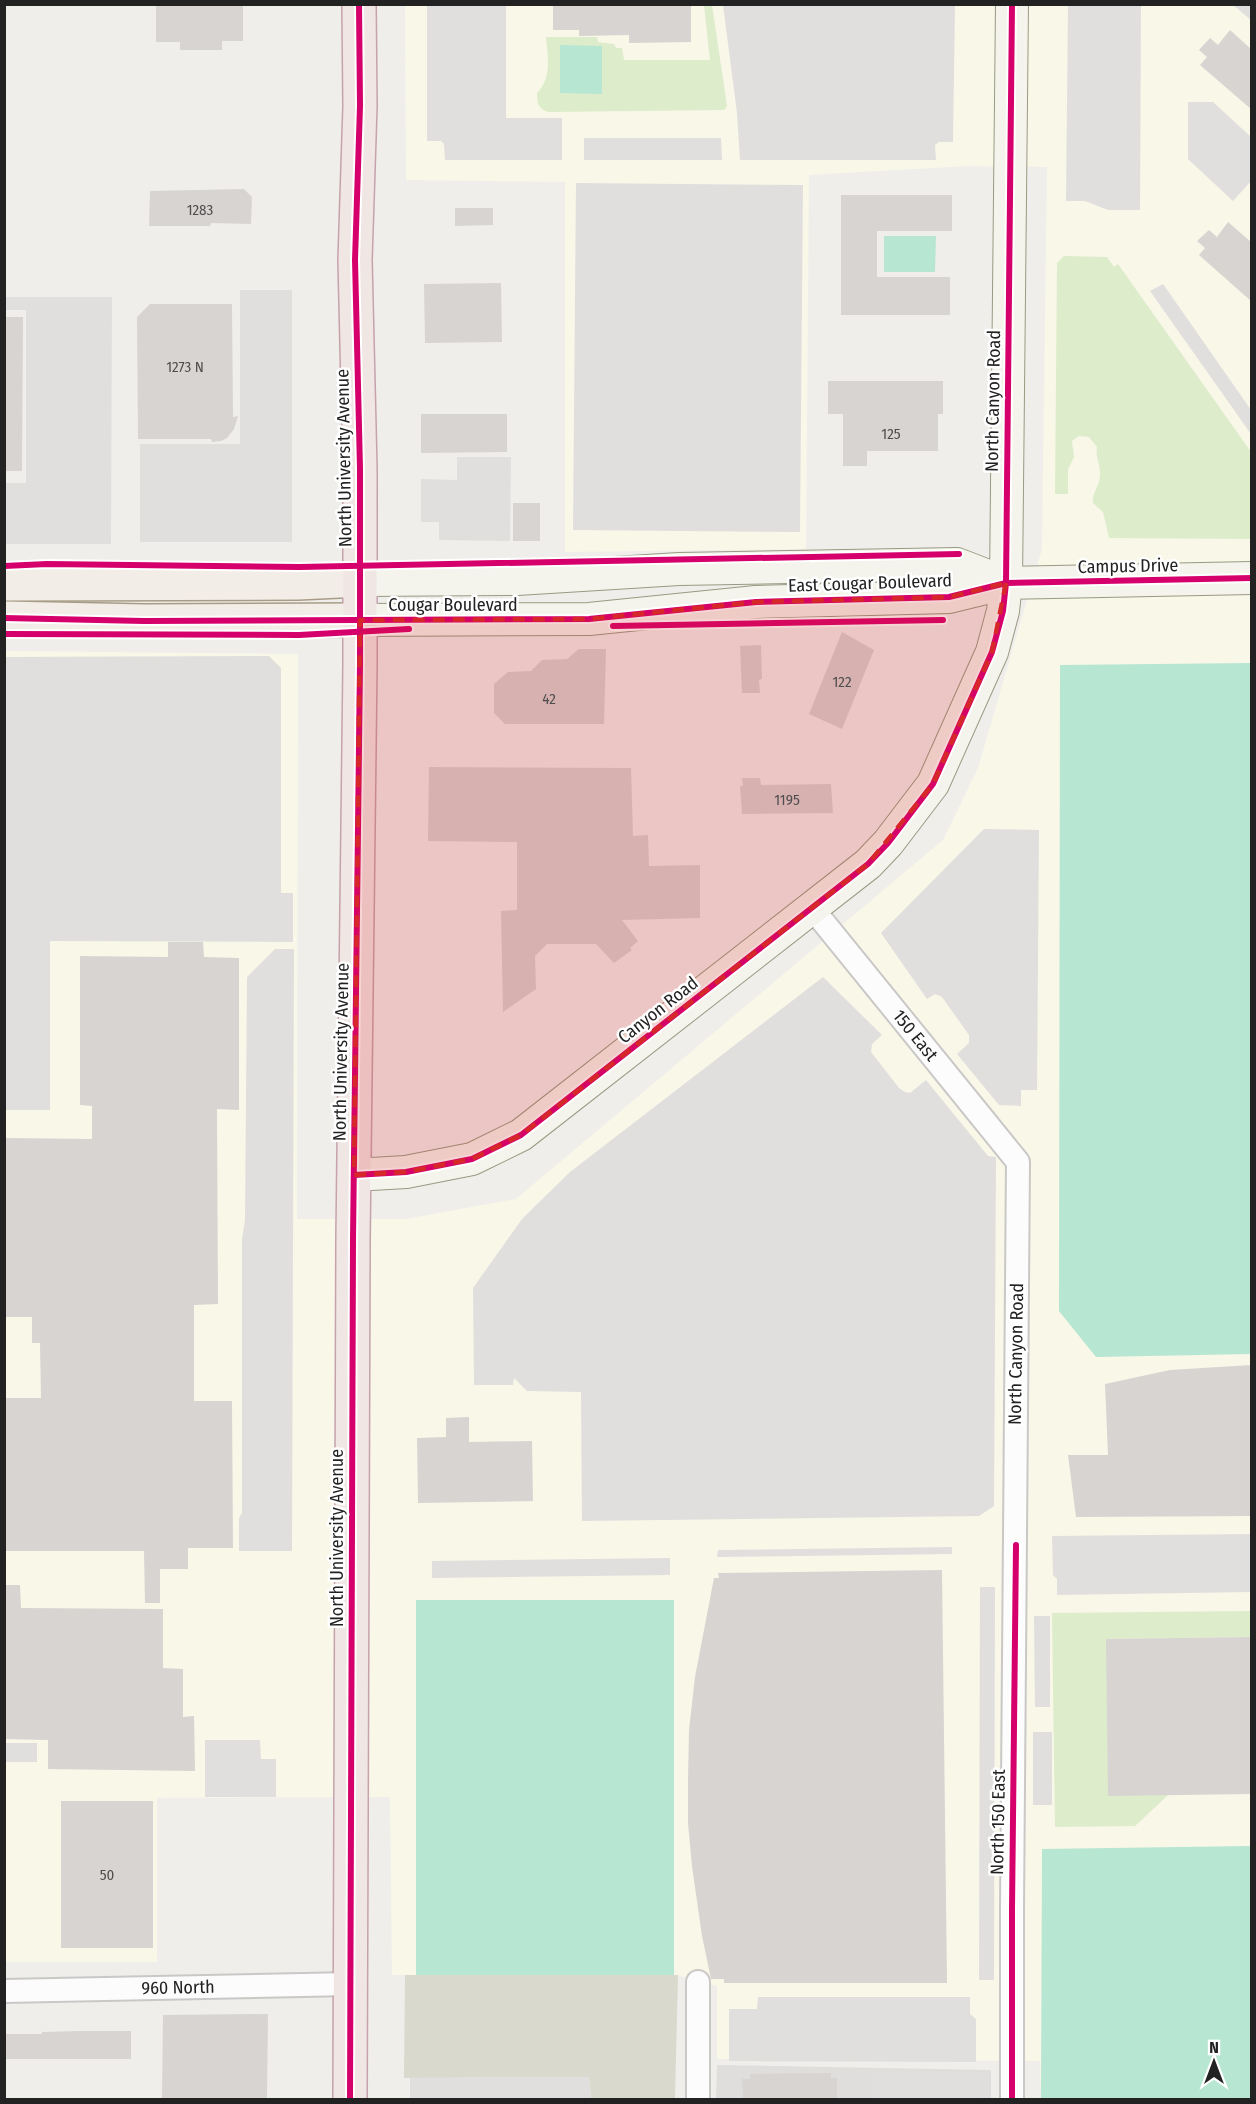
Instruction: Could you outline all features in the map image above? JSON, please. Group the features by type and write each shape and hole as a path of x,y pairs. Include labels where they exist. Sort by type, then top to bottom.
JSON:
{"highway":[{"name":"North University Avenue","path":"350,2100 354,1175 360,620 360,469 355,260 360,106 359,4"}],"main road":[{"name":"North Canyon Road","path":"933,784 992,652 1003,611 1006,584 1012,4"},
{"name":"East Cougar Boulevard","path":"577,576 679,569 957,564 1006,584"},
{"name":"Cougar Boulevard","path":"4,584 287,583 577,576"},
{"name":"Campus Drive","path":"1006,584 1251,578"},
{"name":"East Cougar Boulevard","path":"734,605 756,602 949,597 1006,584"},
{"name":"Cougar Boulevard","path":"16,617 144,621 589,619 734,605"},
{"name":"Canyon Road","path":"354,1175 406,1172 472,1159 521,1135 868,864 888,843 933,784"}],"street":[{"name":"150 East","path":"812,908 1018,1162"},
{"name":"North Canyon Road","path":"1016,1545 1014,1525 1018,1162"},
{"name":"North 150 East","path":"1012,2100 1016,1545"},
{"path":"698,1982 698,2100"},
{"name":"960 North","path":"4,1991 351,1984"}],"highlighted area":[{"path":"1006,583 992,652 933,784 868,864 521,1135 472,1159 406,1172 354,1175 360,620 589,619 756,602 949,597"}],"shaded area":[{"path":"405,5 1251,5 1251,2099 1041,2099 1040,2061 717,2059 717,1986 678,1975 392,1975 390,1797 157,1798 157,1962 5,1962 5,651 298,654 297,1219 406,1219 516,1199 943,840 978,768 1042,549 1047,167 968,166 809,175 806,549 565,552 565,182 406,180"},
{"path":"427,5 506,5 506,118 562,118 562,160 445,160 444,144 441,141 427,141"},
{"path":"723,5 955,5 953,142 939,142 935,145 936,160 740,160 737,113"},
{"path":"1068,5 1141,5 1140,210 1108,210 1085,201 1066,201"},
{"path":"1233,5 1251,5 1251,20"},
{"path":"1188,102 1213,102 1251,137 1251,181 1233,201 1188,159"},
{"path":"584,138 721,138 722,160 584,160"},
{"path":"576,183 803,185 800,532 573,530"},
{"path":"1163,284 1251,410 1251,434 1150,291"},
{"path":"240,290 292,290 292,542 140,542 140,444 240,444"},
{"path":"5,297 112,297 111,544 5,544 5,483 26,483 26,310 5,310"},
{"path":"457,457 511,457 510,541 439,540 439,522 421,522 421,479 457,480"},
{"path":"269,656 281,668 281,893 293,893 293,942 50,941 50,1110 5,1110 4,657"},
{"path":"984,829 1039,830 1037,1090 1021,1090 1021,1106 999,1105 957,1054 969,1043 969,1035 942,997 935,994 927,999 881,933"},
{"path":"275,949 294,949 292,1551 239,1551 239,1518 242,1513 242,1239 245,1220 247,977"},
{"path":"823,977 882,1035 872,1044 871,1052 899,1088 910,1093 926,1080 988,1156 996,1157 994,1506 979,1516 582,1521 581,1392 527,1391 514,1378 513,1385 474,1385 473,1288 522,1219 570,1172"},
{"path":"1251,1534 1251,1592 1057,1595 1057,1579 1053,1575 1052,1536"},
{"path":"952,1547 952,1554 717,1557 718,1550"},
{"path":"670,1558 670,1575 432,1578 432,1561"},
{"path":"980,1587 995,1587 994,1980 979,1980"},
{"path":"1034,1616 1050,1616 1050,1707 1035,1707"},
{"path":"1033,1732 1052,1732 1052,1805 1033,1805"},
{"path":"205,1740 260,1740 261,1759 276,1759 276,1797 205,1797"},
{"path":"5,1743 37,1743 37,1762 5,1762"},
{"path":"405,1975 678,1975 675,2098 591,2098 589,2077 404,2078"},
{"path":"758,1997 970,1997 970,2014 976,2019 976,2062 729,2061 729,2009 757,2009"},
{"path":"717,2065 991,2070 991,2099 716,2100"},
{"path":"872,2073 978,2073 978,2099 872,2099"},
{"path":"589,2077 591,2098 600,2099 410,2099 410,2078"}],"green space":[{"path":"704,5 712,5 727,106 724,110 548,112 539,105 537,93 545,81 548,67 546,37 597,37 598,42 614,44 616,48 622,48 624,60 710,60"},
{"path":"560,45 602,46 602,94 560,93"},
{"path":"884,236 936,236 935,272 884,272"},
{"path":"1064,256 1107,257 1114,267 1118,264 1251,452 1251,539 1109,538 1103,512 1093,503 1100,471 1097,447 1089,437 1079,436 1072,441 1074,457 1068,469 1068,494 1055,494 1057,263"},
{"path":"1251,663 1251,1354 1096,1357 1059,1311 1060,665"},
{"path":"416,1600 674,1600 674,1975 416,1975"},
{"path":"1251,1611 1251,1637 1106,1639 1168,1795 1135,1826 1055,1827 1052,1613"},
{"path":"1251,1846 1251,2099 1041,2099 1042,1849"}],"building":[{"path":"156,4 243,4 243,41 222,41 222,50 180,50 180,42 156,42"},
{"path":"553,4 691,6 691,42 629,43 629,35 579,36 579,30 553,30"},
{"path":"1230,30 1251,49 1251,109 1200,65 1207,57 1199,50 1210,38 1218,45"},
{"path":"244,189 252,197 251,224 149,226 150,191"},
{"path":"841,195 952,195 952,231 877,231 877,277 950,277 950,315 841,315"},
{"path":"455,208 493,208 493,225 455,226"},
{"path":"1228,222 1251,242 1251,301 1199,255 1205,248 1197,241 1209,230 1217,237"},
{"path":"501,283 502,342 425,343 424,284"},
{"path":"150,304 232,304 233,417 238,416 234,429 227,438 212,442 211,439 138,439 137,317"},
{"path":"4,317 23,317 22,471 4,471"},
{"path":"828,381 943,381 943,414 938,414 938,451 867,451 867,466 843,466 843,414 828,414"},
{"path":"421,414 507,414 507,452 421,453"},
{"path":"513,503 540,503 540,541 513,541"},
{"path":"842,632 874,650 842,729 809,714"},
{"path":"761,645 760,693 742,693 740,646"},
{"path":"579,649 606,649 604,724 505,724 494,713 494,684 508,672 531,671 542,660 567,659"},
{"path":"429,767 631,768 633,836 648,835 649,866 700,865 700,918 622,920 638,941 630,948 632,950 614,963 596,944 547,944 535,956 536,989 503,1012 501,911 517,910 517,842 428,841"},
{"path":"742,778 760,778 761,785 831,784 833,813 742,814 740,786 743,786"},
{"path":"168,942 203,942 204,957 239,958 239,1110 217,1109 218,1304 194,1305 194,1401 232,1401 233,1548 188,1548 188,1569 160,1569 160,1603 145,1603 144,1551 4,1551 4,1398 41,1398 40,1343 32,1343 32,1317 4,1317 4,1138 92,1139 92,1106 80,1105 80,956 168,957"},
{"path":"1251,1365 1251,1516 1076,1517 1068,1455 1108,1455 1105,1384 1170,1370"},
{"path":"469,1417 469,1442 532,1441 533,1501 418,1503 417,1438 446,1437 446,1418"},
{"path":"942,1570 947,1983 724,1983 724,1979 711,1979 692,1866 688,1823 688,1780 689,1730 695,1677 714,1578 719,1578 718,1573"},
{"path":"4,1585 20,1585 21,1608 163,1609 163,1668 183,1669 183,1717 194,1716 195,1771 48,1769 48,1740 4,1739"},
{"path":"1251,1637 1251,1794 1108,1796 1106,1639"},
{"path":"61,1801 153,1801 153,1948 61,1948"},
{"path":"268,2014 267,2098 162,2098 163,2015"},
{"path":"131,2031 131,2059 4,2059 4,2034"},
{"path":"831,2073 831,2078 837,2078 837,2100 743,2100 742,2079 750,2079 750,2074"}],"cycle path":[{"path":"350,2100 353,1239 360,664 360,469 355,260 360,106 359,4"},
{"path":"354,1175 406,1172 472,1159 521,1135 868,864 888,843 933,784 992,652 1003,611 1006,583 1012,4"},
{"path":"4,566 47,564 299,567 959,554"},
{"path":"4,618 144,621 589,619 756,602 949,597 1006,583 1252,578"},
{"path":"613,626 943,620"},
{"path":"4,634 299,635 409,629"},
{"path":"1012,2100 1016,1545"}]}
